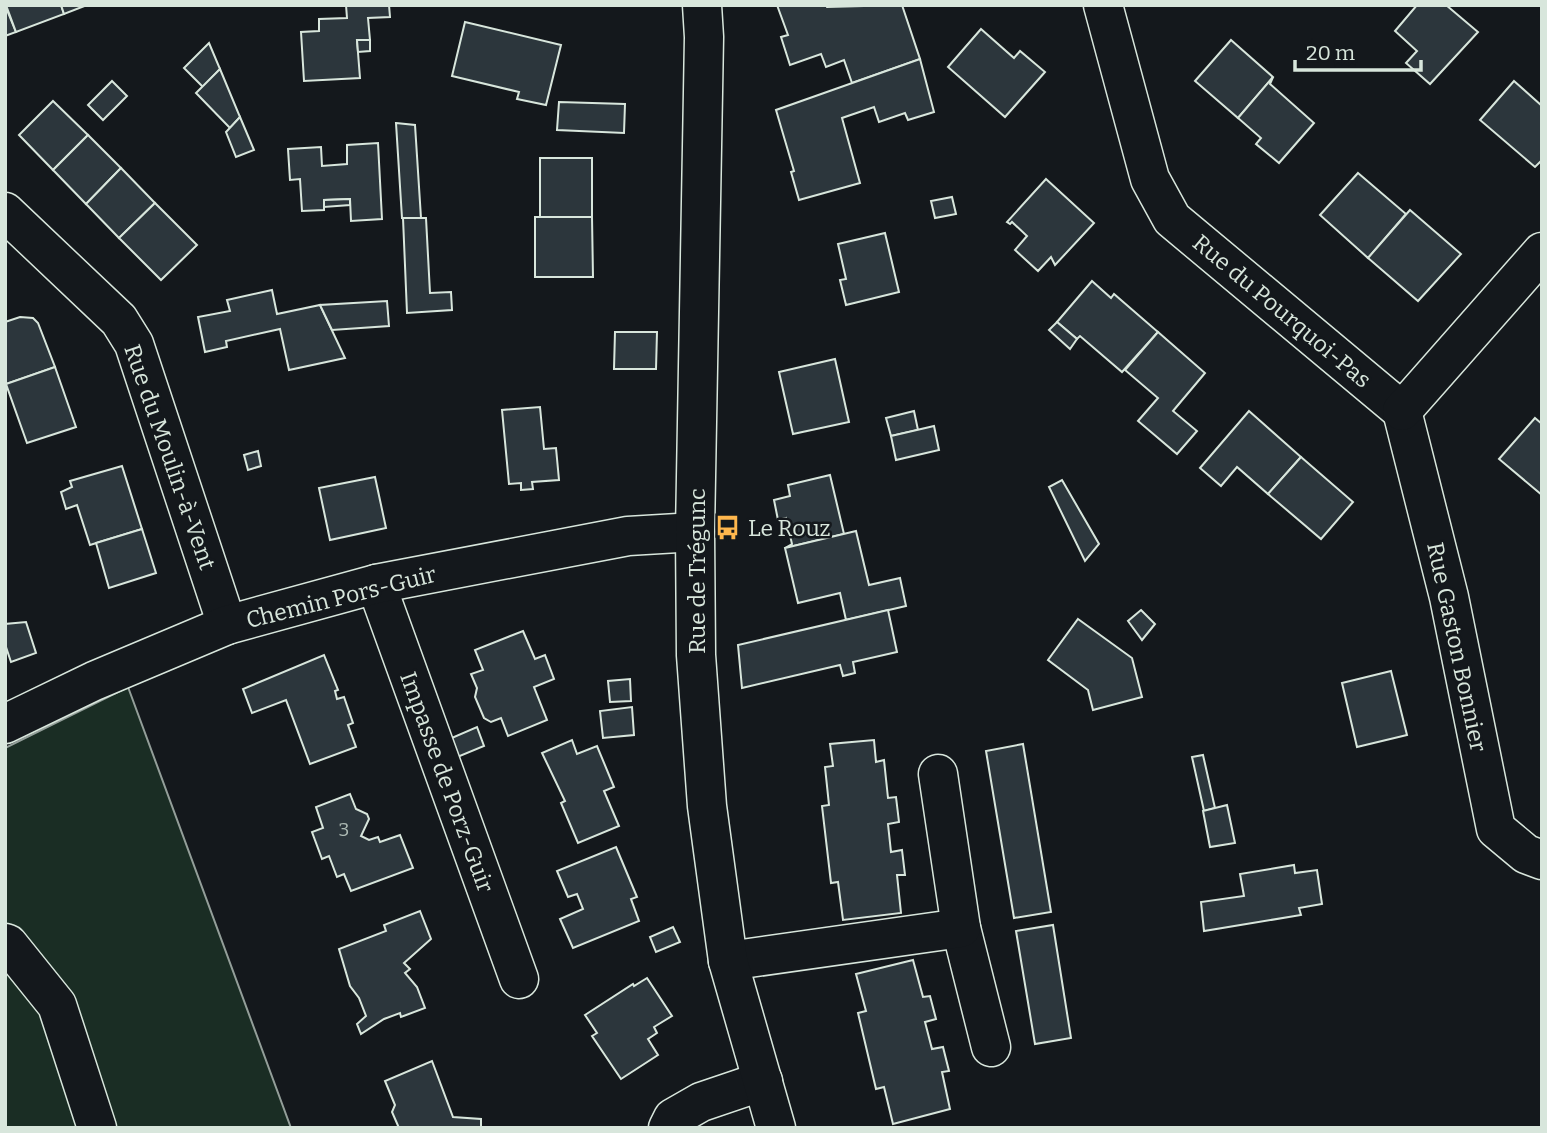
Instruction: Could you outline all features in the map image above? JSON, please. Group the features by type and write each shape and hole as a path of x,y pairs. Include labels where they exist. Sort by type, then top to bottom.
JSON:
{"street":[{"name":"Rue de Trégunc","path":"702,5 705,37 695,532 696,655 707,806 728,961 776,1128"},
{"name":"Rue du Pourquoi-Pas","path":"1103,5 1150,179 1172,219 1402,411"},
{"name":"Rue du Moulin-à-Vent","path":"5,212 119,320 134,344 228,625"},
{"path":"1402,411 1542,252"},
{"name":"Rue Gaston Bonnier","path":"1402,411 1449,597 1496,829 1526,854 1542,860"},
{"name":"Chemin Pors-Guir","path":"5,723 94,681 228,625 376,584 628,536 695,532"},
{"name":"Impasse de Porz-Guir","path":"376,584 519,979"},
{"path":"937,774 961,928 991,1047"},
{"path":"728,961 961,928"},
{"path":"5,943 57,1005 97,1128"},
{"path":"668,1128 673,1118 701,1102 763,1081"}],"green space":[{"path":"128,687 291,1128 5,1128 5,748"}],"building":[{"path":"5,5 16,32 5,36"},
{"path":"6,5 61,5 64,14 16,32"},
{"path":"61,5 87,5 64,14"},
{"path":"346,5 389,5 390,17 368,18 370,40 357,40 360,78 304,81 301,32 319,31 319,19 347,18"},
{"path":"777,5 902,5 920,59 852,83 844,60 826,67 821,54 790,65 781,37 788,35"},
{"path":"1417,5 1446,5 1478,32 1430,84 1406,63 1417,51 1395,31"},
{"path":"465,22 561,45 546,105 517,99 519,92 452,76"},
{"path":"981,29 1014,58 1020,51 1045,72 1005,117 948,67"},
{"path":"357,40 370,40 370,51 358,52"},
{"path":"1231,40 1273,77 1238,118 1195,81"},
{"path":"209,43 220,69 203,87 184,68"},
{"path":"920,59 934,112 908,120 905,113 879,122 874,107 842,118 860,183 799,200 791,172 794,171 776,110"},
{"path":"220,69 240,117 230,128 196,93"},
{"path":"1273,77 1270,84 1314,123 1279,163 1256,144 1261,138 1238,118"},
{"path":"112,81 127,96 103,120 88,105"},
{"path":"1514,81 1542,106 1542,160 1535,167 1480,120"},
{"path":"53,101 88,135 53,170 19,135"},
{"path":"559,102 625,104 624,133 557,130"},
{"path":"240,117 254,150 236,157 226,132"},
{"path":"396,123 415,125 421,218 402,218"},
{"path":"88,135 121,168 86,204 53,170"},
{"path":"378,143 382,219 351,221 350,199 324,200 324,210 302,211 300,179 290,180 288,149 321,147 322,166 347,164 347,145"},
{"path":"540,158 592,158 592,217 540,217"},
{"path":"121,168 155,203 119,238 86,204"},
{"path":"1358,173 1406,214 1368,258 1320,215"},
{"path":"1046,179 1094,223 1055,265 1051,257 1038,271 1015,250 1027,236 1012,222 1007,222"},
{"path":"952,197 956,214 935,218 931,201"},
{"path":"350,199 350,205 324,207 324,200"},
{"path":"155,203 197,245 161,280 119,238"},
{"path":"1410,210 1461,254 1418,301 1368,258"},
{"path":"535,217 592,217 593,277 535,277"},
{"path":"403,218 426,218 430,293 451,292 452,310 407,313"},
{"path":"885,233 899,292 846,305 840,280 846,279 838,244"},
{"path":"1092,281 1111,298 1114,294 1158,332 1122,372 1080,336 1077,339 1057,322"},
{"path":"272,290 277,314 320,305 345,358 289,370 280,329 226,341 227,347 205,352 198,317 230,311 227,300"},
{"path":"387,301 389,326 332,330 320,305"},
{"path":"20,317 33,318 38,323 55,367 6,384 5,322"},
{"path":"1057,322 1077,339 1070,349 1049,330"},
{"path":"615,332 657,332 656,369 614,369"},
{"path":"1158,332 1205,373 1173,411 1197,431 1177,454 1138,421 1158,398 1125,370"},
{"path":"835,359 849,422 793,434 779,372"},
{"path":"55,367 76,427 27,443 6,384"},
{"path":"540,407 544,449 556,448 559,480 532,482 533,489 521,490 521,483 509,484 502,410"},
{"path":"914,411 918,430 891,436 886,418"},
{"path":"1249,411 1301,457 1268,494 1237,467 1221,486 1200,468"},
{"path":"1535,418 1542,424 1542,495 1499,459"},
{"path":"934,426 939,450 896,460 891,436"},
{"path":"258,451 261,466 248,470 244,455"},
{"path":"1301,457 1353,502 1321,539 1268,494"},
{"path":"122,466 142,529 90,545 77,505 66,509 61,492 72,487 70,481"},
{"path":"830,475 844,534 785,548 792,544 786,518 778,520 774,500 790,496 788,485"},
{"path":"375,477 386,528 330,540 319,488"},
{"path":"1062,480 1099,544 1085,561 1049,487"},
{"path":"142,529 156,573 109,588 96,543"},
{"path":"856,531 869,585 900,578 906,606 846,620 840,593 798,603 785,548"},
{"path":"888,610 897,652 853,662 855,673 843,676 840,665 742,688 738,645"},
{"path":"1141,610 1155,624 1142,640 1128,621"},
{"path":"1078,619 1132,658 1142,697 1093,710 1088,690 1048,660"},
{"path":"26,622 36,653 11,662 5,644 5,624"},
{"path":"523,631 535,659 545,655 554,679 534,687 547,720 508,736 501,718 491,722 484,718 475,697 477,688 471,674 483,670 475,650"},
{"path":"324,655 338,690 335,691 337,699 344,697 353,723 348,725 356,747 310,764 286,700 252,713 243,689"},
{"path":"1391,671 1407,735 1357,747 1342,683"},
{"path":"630,679 631,701 610,702 608,681"},
{"path":"632,707 634,735 603,738 600,711"},
{"path":"477,727 484,746 455,758 447,740"},
{"path":"572,740 577,754 597,746 614,787 604,791 619,826 578,843 561,803 565,801 542,753"},
{"path":"874,740 876,762 884,760 888,798 896,797 899,822 888,824 891,852 902,850 905,875 897,875 901,913 843,920 838,882 831,883 822,806 829,805 825,767 833,766 830,744"},
{"path":"1023,744 1051,912 1014,918 986,751"},
{"path":"1203,755 1215,808 1204,811 1192,757"},
{"path":"350,794 356,809 367,814 369,819 361,836 369,840 378,837 380,842 400,835 413,868 351,891 344,874 337,877 329,856 322,859 312,832 323,828 316,807"},
{"path":"1227,805 1235,843 1210,847 1203,811"},
{"path":"616,847 637,897 631,899 639,921 573,948 560,919 583,909 577,894 568,897 557,871"},
{"path":"1294,865 1295,873 1317,870 1322,904 1299,908 1301,915 1204,931 1201,902 1244,896 1240,874"},
{"path":"420,911 431,939 404,963 410,969 405,973 417,987 425,1008 401,1017 400,1013 384,1019 361,1034 357,1024 366,1016 359,998 350,986 339,949 386,931 384,925"},
{"path":"1053,925 1071,1038 1035,1044 1016,931"},
{"path":"673,927 680,942 656,952 650,937"},
{"path":"913,960 923,997 930,996 936,1019 925,1022 932,1049 943,1047 949,1071 942,1072 950,1109 893,1124 884,1087 876,1089 858,1013 866,1011 856,974"},
{"path":"647,978 672,1016 654,1027 657,1033 648,1039 658,1055 621,1079 592,1036 597,1033 585,1015"},
{"path":"432,1061 453,1117 481,1119 481,1128 399,1128 392,1112 395,1105 385,1081"}],"place":[{"name":"Le Rouz","path":"728,528"}]}
